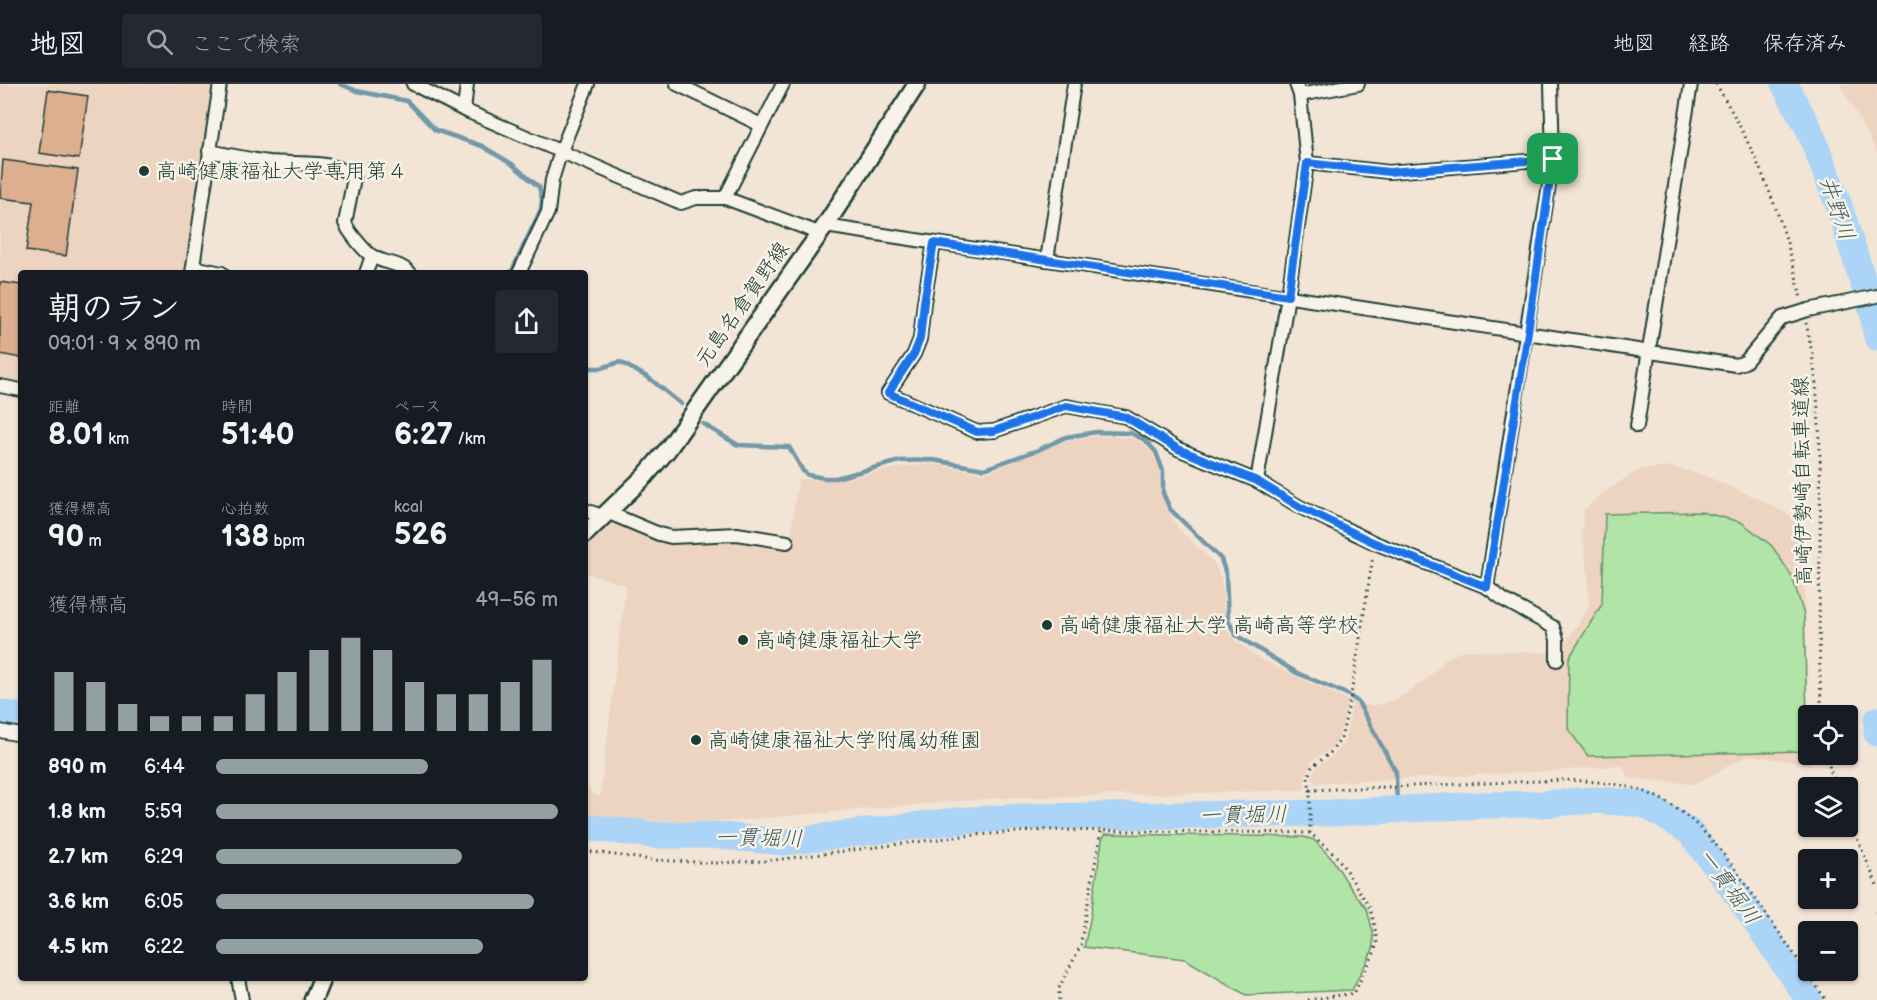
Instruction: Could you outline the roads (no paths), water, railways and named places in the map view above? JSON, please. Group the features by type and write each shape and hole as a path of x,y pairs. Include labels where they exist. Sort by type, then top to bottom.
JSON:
{"main road":[{"name":"元島名倉賀野線","path":"588,531 645,476 668,449 822,229 917,84"},
{"path":"313,1000 321,981"}],"street":[{"path":"193,270 220,84"},
{"path":"413,84 464,110 681,203 696,198 725,198 822,229 934,243 1736,365 1745,362 1782,318 1877,296"},
{"path":"464,110 467,84"},
{"path":"520,270 548,212 552,180 561,151 588,84"},
{"path":"677,84 761,125"},
{"path":"725,198 783,84"},
{"path":"1047,260 1074,84"},
{"path":"1257,481 1288,296 1307,163 1298,89 1358,84"},
{"path":"1487,587 1553,159 1551,84"},
{"path":"1637,426 1691,84"},
{"path":"209,151 271,162 336,167 349,172 354,178 345,223 347,229 372,256 408,270"},
{"path":"1307,163 1389,172 1553,159"},
{"path":"934,243 920,339 914,354 888,393 977,432 994,431 1066,406 1126,417 1178,449 1257,481 1300,507 1375,543 1487,587 1504,600 1553,627 1557,639 1557,660"},
{"path":"367,270 372,256"},
{"path":"0,386 18,389"},
{"path":"588,511 671,537 737,534 787,542"},
{"path":"0,730 18,734"},
{"path":"239,981 242,1000"}],"waterway":[{"path":"340,84 357,91 407,101 435,130 482,146 512,164 539,187 542,199 541,209 512,270"},
{"name":"井野川","path":"1784,84 1809,129 1839,206 1873,313 1877,337"},
{"path":"588,368 601,368 620,362 649,378 681,404"},
{"path":"703,424 738,445 789,447 803,471 808,475 824,478 836,478 900,461 933,460 984,469 1038,450 1066,437 1096,432 1130,433 1145,440 1156,452 1163,471 1163,493 1170,509 1221,559 1226,574 1228,620 1236,635 1297,673 1347,694 1358,702 1396,772 1397,810"},
{"name":"一貫堀川","path":"0,713 18,716"},
{"name":"井野川","path":"1877,720 1877,733"},
{"name":"一貫堀川","path":"588,827 654,835 712,835 783,842 955,821 1021,817 1332,813 1595,800 1644,804 1690,832 1739,897 1809,1000"}],"place":[{"name":"高崎健康福祉大学専用第４","path":"144,171"},
{"name":"高崎健康福祉大学 高崎高等学校","path":"1047,625"},
{"name":"高崎健康福祉大学","path":"743,640"},
{"name":"高崎健康福祉大学附属幼稚園","path":"696,740"}]}
